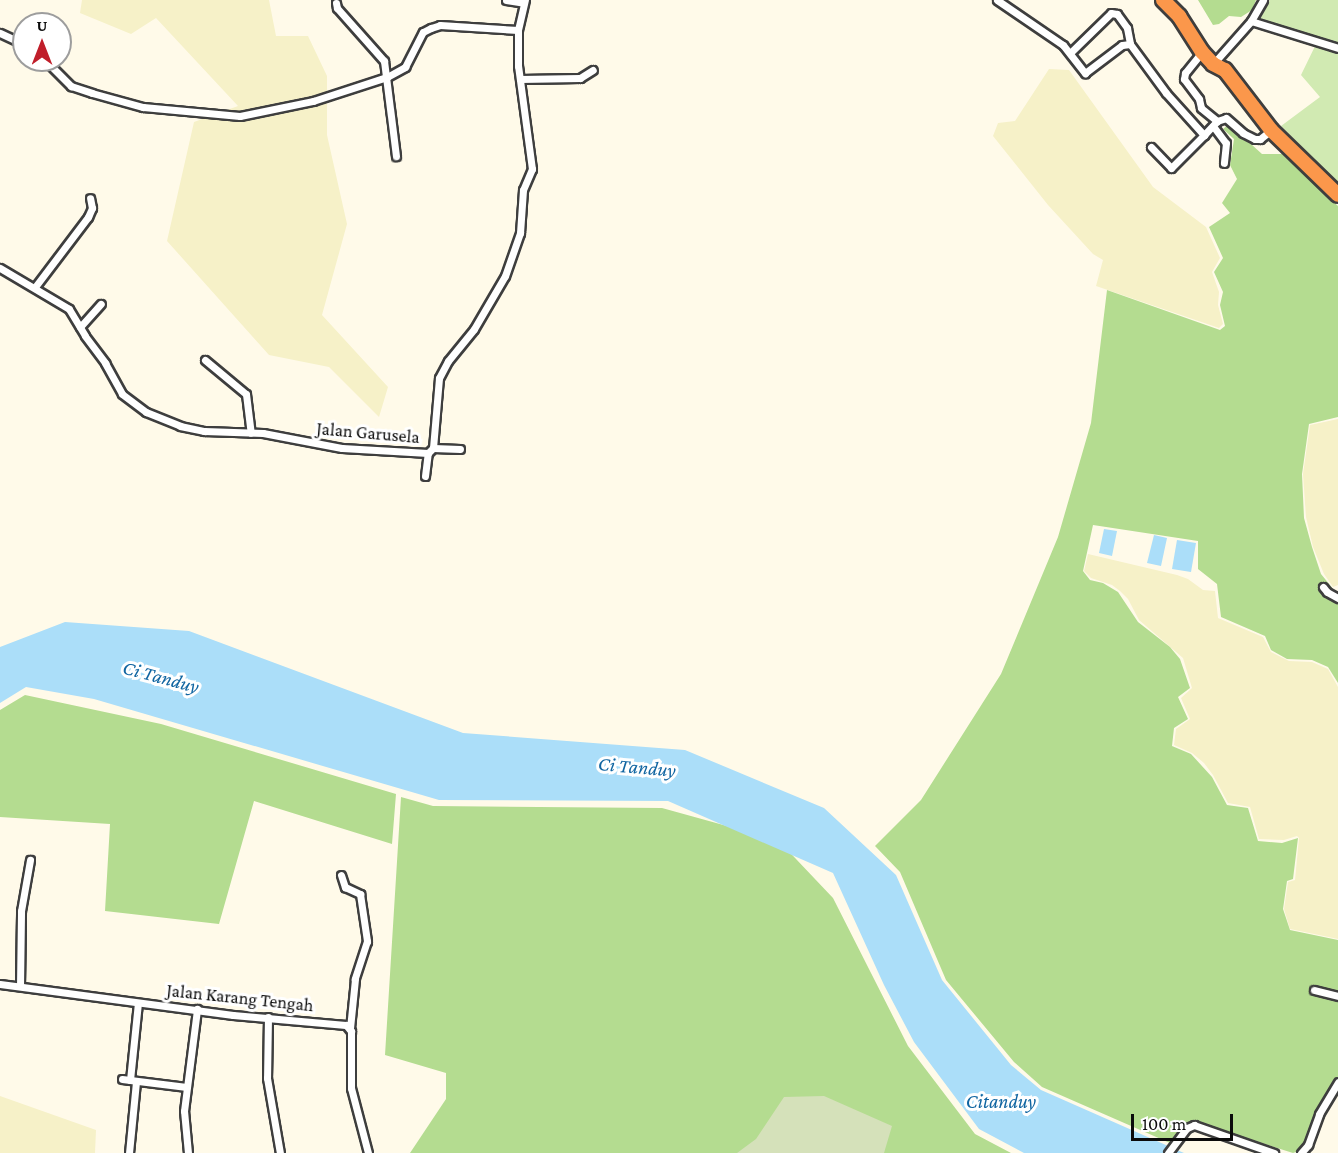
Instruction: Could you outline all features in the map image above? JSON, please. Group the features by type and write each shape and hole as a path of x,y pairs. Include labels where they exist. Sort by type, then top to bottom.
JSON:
{"highway":[{"path":"1163,0 1179,16 1202,52 1214,64 1225,70 1271,130 1338,195"}],"street":[{"path":"506,0 524,2"},
{"path":"997,0 1070,53 1082,70 1088,73 1122,45 1130,44"},
{"path":"1214,64 1251,21 1263,0"},
{"name":"Jalan Garusela","path":"0,268 69,309 105,363 122,394 146,412 180,426 204,431 251,433 342,448 430,451 439,378 448,361 474,329 505,276 520,233 523,190 532,169 520,79 518,30 524,2"},
{"path":"336,3 337,8 384,61 396,156"},
{"path":"1070,53 1112,13 1117,14 1127,28 1130,44 1166,93 1204,135"},
{"path":"1251,21 1338,48"},
{"path":"58,72 76,89 143,107 233,116 313,101 387,77 405,67 423,32 431,27 440,25 518,30"},
{"path":"1202,52 1185,73 1184,79 1226,143 1224,163"},
{"path":"520,79 580,78 593,70"},
{"path":"1151,147 1171,168 1215,124 1228,118 1243,133 1255,140 1260,140 1271,130"},
{"path":"35,287 88,217 92,208 90,198"},
{"path":"80,327 101,304"},
{"path":"205,360 246,394 251,433"},
{"path":"425,476 430,451 460,448"},
{"path":"1323,587 1338,598"},
{"path":"20,986 21,911 24,880 30,860"},
{"path":"341,875 345,887 360,894 367,941 355,979 350,1028 351,1088 368,1153"},
{"name":"Jalan Karang Tengah","path":"0,984 138,1003 343,1024 350,1028"},
{"path":"1314,990 1338,996"},
{"path":"129,1153 129,1080 138,1003"},
{"path":"188,1153 184,1122 197,1009"},
{"path":"268,1017 267,1078 280,1153"},
{"path":"129,1080 187,1087"},
{"path":"1301,1153 1308,1145 1319,1114 1338,1082"},
{"path":"1168,1153 1187,1128 1194,1125 1274,1153"}],"shaded area":[{"path":"82,0 269,0 276,36 308,36 327,76 327,135 347,224 322,315 388,387 379,417 329,367 269,355 167,241 194,122 238,106 156,18 131,34 80,13"},
{"path":"1049,69 1069,70 1153,187 1206,227 1220,258 1212,272 1219,292 1218,305 1223,324 1219,328 1096,286 1103,260 1093,254 1048,205 993,136 998,123 1015,121"},
{"path":"1338,419 1338,585 1333,587 1324,574 1313,547 1306,517 1303,474 1310,425"},
{"path":"1088,554 1177,575 1188,579 1203,590 1215,591 1218,618 1263,637 1271,652 1289,661 1312,662 1328,669 1338,687 1338,939 1290,929 1284,909 1288,882 1295,880 1299,838 1297,836 1284,840 1259,839 1250,807 1228,803 1204,763 1192,753 1174,745 1176,729 1190,719 1181,698 1192,688 1183,658 1139,620 1128,599 1120,591 1112,585 1091,578 1084,571"},
{"path":"0,1096 96,1130 95,1153 0,1153"}],"green space":[{"path":"1198,0 1256,0 1252,10 1241,17 1229,16 1219,24 1213,25"},
{"path":"1270,0 1338,0 1338,184 1281,126 1320,97 1301,75 1319,38 1259,18"},
{"path":"1229,124 1262,154 1282,154 1338,206 1338,417 1309,424 1302,474 1304,518 1312,547 1321,574 1338,595 1338,683 1328,667 1312,660 1287,659 1271,650 1265,636 1221,617 1217,584 1198,569 1198,541 1093,525 1083,571 1090,580 1103,583 1118,592 1138,622 1170,647 1180,659 1190,688 1178,697 1188,719 1174,728 1172,746 1191,754 1212,777 1227,805 1248,808 1258,841 1282,843 1298,838 1293,879 1287,881 1283,909 1290,930 1338,940 1338,1077 1316,1115 1307,1143 1302,1150 1293,1153 1196,1122 1184,1126 1170,1143 1042,1087 1014,1062 946,980 900,872 875,846 921,800 1001,674 1058,537 1091,423 1107,290 1220,330 1225,326 1220,305 1223,292 1214,272 1223,258 1209,227 1230,213 1222,203 1237,179 1230,165 1234,139 1223,129"},
{"path":"25,695 161,724 396,794 392,844 254,801 219,924 105,911 110,824 0,817 0,710"},
{"path":"401,797 433,806 662,808 778,840 833,898 908,1046 975,1134 1011,1153 410,1153 446,1099 446,1073 385,1055"},
{"path":"824,1096 892,1126 884,1153 737,1153 756,1139 784,1097"}],"water":[{"path":"1104,529 1117,531 1112,556 1099,553"},
{"path":"1154,535 1167,538 1161,566 1147,563"},
{"path":"1177,540 1196,543 1191,572 1172,569"},
{"path":"65,622 189,631 463,733 685,750 824,808 896,875 942,980 1011,1065 1041,1090 1184,1153 1024,1153 979,1129 914,1042 884,985 833,873 668,801 439,800 94,699 26,687 0,703 0,647"}],"water label":[{"name":"Ci Tanduy","path":"161,677"},
{"name":"Ci Tanduy","path":"637,767"},
{"name":"Citanduy","path":"1001,1101"}]}
